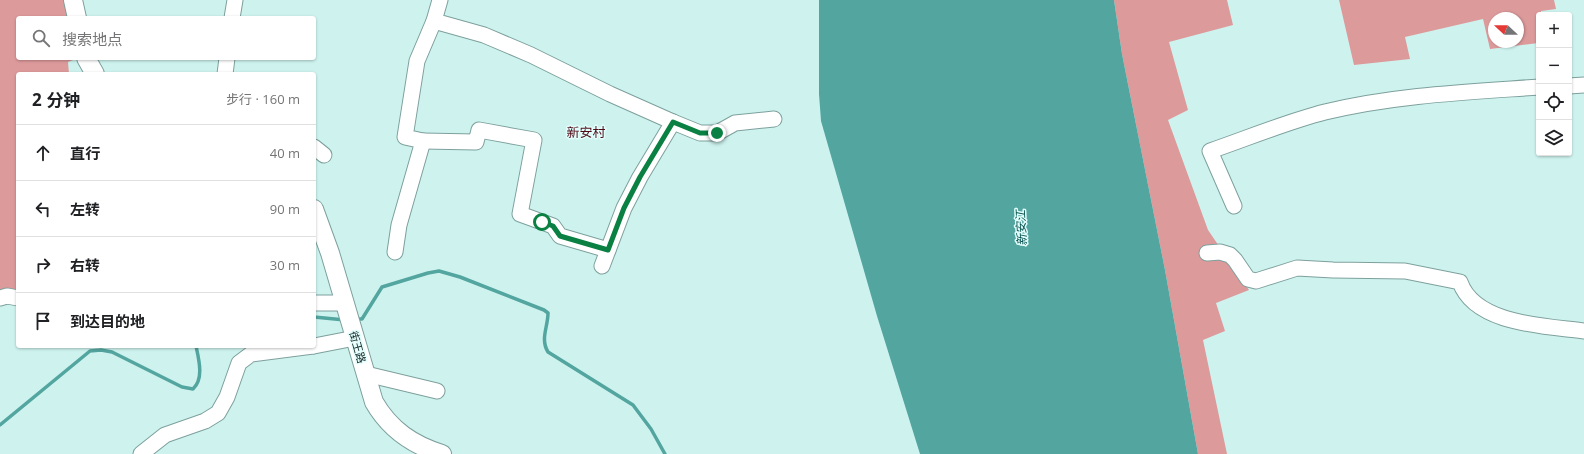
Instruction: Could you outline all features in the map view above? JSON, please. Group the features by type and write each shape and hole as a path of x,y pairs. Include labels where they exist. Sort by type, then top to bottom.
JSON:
{"main road":[{"path":"73,0 77,16"},
{"path":"87,60 94,72"},
{"name":"街王路","path":"316,214 330,253 374,402 392,427 410,441 442,454"}],"street":[{"path":"232,16 235,0"},
{"path":"440,0 434,21 417,61 405,137 423,141 476,142 479,130 534,140 520,214 553,226 560,236 608,250"},
{"path":"434,21 484,35 525,52 673,122 708,134 717,133 736,123 774,119"},
{"path":"225,72 227,60"},
{"path":"1572,86 1584,85"},
{"path":"1234,206 1210,151 1324,113 1352,107 1406,98 1536,87"},
{"path":"602,266 624,208 640,177 673,122"},
{"path":"395,252 399,225 423,141"},
{"path":"1207,253 1220,252 1230,255 1248,278 1256,281 1297,268 1404,271 1460,282 1465,291 1476,302 1491,312 1509,320 1584,331"},
{"path":"0,298 8,296 16,298"},
{"path":"316,303 346,306"},
{"path":"316,345 354,335"},
{"path":"141,454 165,435 206,421 218,413 227,397 239,363 251,354 298,348"},
{"path":"366,374 437,391"}],"shaded area":[{"path":"0,0 66,0 70,16 16,16 16,60 73,60 68,62 69,72 16,72 16,291 11,289 0,290"},
{"path":"1114,0 1227,0 1233,25 1169,42 1188,110 1168,120 1208,230 1249,290 1216,303 1225,331 1203,340 1227,454 1198,454 1165,270 1122,54"},
{"path":"1339,0 1554,0 1556,9 1536,12 1536,43 1524,45 1524,12 1488,12 1488,40 1483,19 1405,37 1410,59 1354,65"}],"water":[{"name":"新安江","path":"819,0 1114,0 1122,54 1165,270 1198,454 920,454 877,316 821,121 819,94"}],"waterway":[{"path":"355,319 362,319 382,287 439,271 460,277 544,310 548,313 544,338 548,352 633,405 651,429 665,454"},
{"path":"316,317 345,320"},
{"path":"0,425 90,351 101,350 112,352 182,387 193,389 199,380 200,375 196,348"}],"district":[{"name":"新安村","path":"586,132"}],"route":[{"path":"542,222 553,226 560,236 608,250 624,208 640,177 673,122 700,133 717,133"}]}
